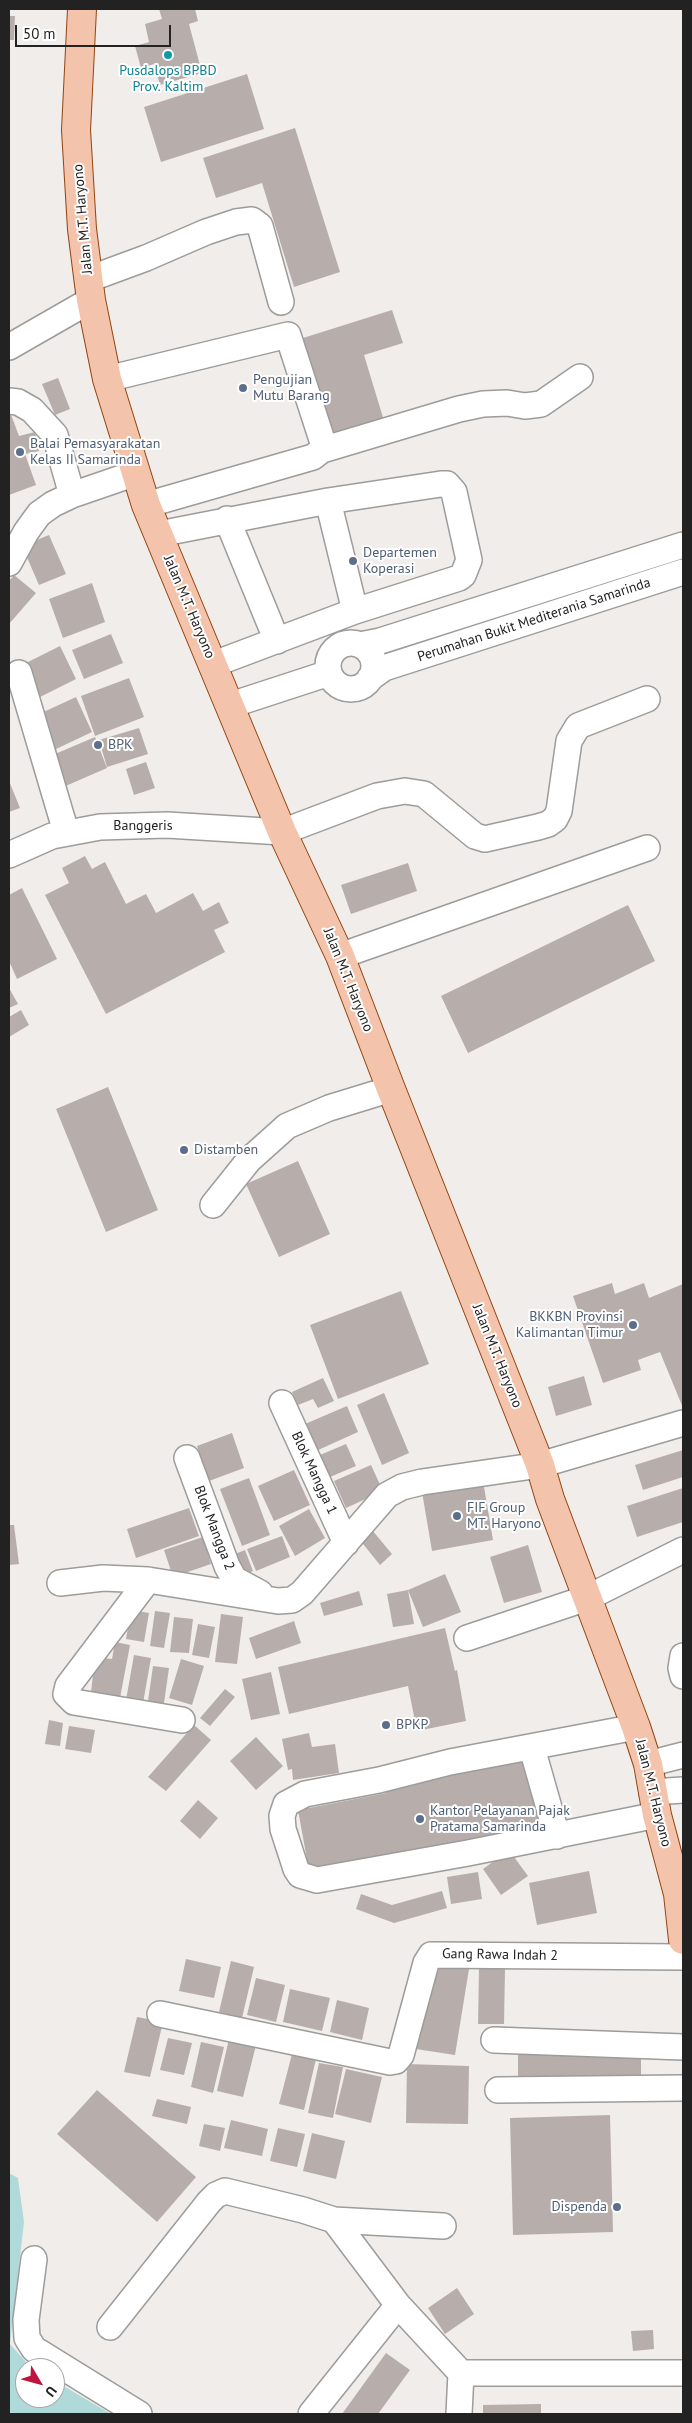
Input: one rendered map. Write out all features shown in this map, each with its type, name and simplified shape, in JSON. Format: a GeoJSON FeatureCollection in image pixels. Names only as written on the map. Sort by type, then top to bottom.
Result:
{"type":"FeatureCollection","features":[{"type":"Feature","properties":{"kind":"main road","name":"Jalan M.T. Haryono"},"geometry":{"type":"LineString","coordinates":[[82,9],[76,130],[82,228],[90,290],[107,379],[146,506],[214,664],[282,832],[340,956],[390,1088],[540,1465],[550,1499],[636,1727],[648,1764],[655,1803],[679,1881],[683,1940]]}},
{"type":"Feature","properties":{"kind":"street"},"geometry":{"type":"LineString","coordinates":[[9,347],[90,290],[137,262],[206,232],[236,222],[252,220],[260,226],[281,302]]}},
{"type":"Feature","properties":{"kind":"street"},"geometry":{"type":"LineString","coordinates":[[107,379],[288,335],[323,443],[322,450]]}},
{"type":"Feature","properties":{"kind":"street"},"geometry":{"type":"LineString","coordinates":[[146,506],[313,457],[322,450],[459,410],[483,404],[507,403],[525,406],[541,404],[580,377]]}},
{"type":"Feature","properties":{"kind":"street"},"geometry":{"type":"LineString","coordinates":[[9,401],[18,402],[32,410],[55,435],[72,494]]}},
{"type":"Feature","properties":{"kind":"street"},"geometry":{"type":"LineString","coordinates":[[9,563],[39,514],[53,504],[72,494],[136,473]]}},
{"type":"Feature","properties":{"kind":"street"},"geometry":{"type":"LineString","coordinates":[[159,534],[328,501],[441,484],[447,484],[452,487],[469,560],[463,575],[355,611],[214,664]]}},
{"type":"Feature","properties":{"kind":"street"},"geometry":{"type":"LineString","coordinates":[[328,501],[355,611]]}},
{"type":"Feature","properties":{"kind":"street"},"geometry":{"type":"LineString","coordinates":[[227,520],[277,641]]}},
{"type":"Feature","properties":{"kind":"street"},"geometry":{"type":"LineString","coordinates":[[231,705],[328,673],[328,660],[336,648],[348,643],[360,645],[380,641],[683,545]]}},
{"type":"Feature","properties":{"kind":"street","name":"Perumahan Bukit Mediterania Samarinda"},"geometry":{"type":"LineString","coordinates":[[328,673],[336,684],[347,689],[360,687],[377,673],[683,572]]}},
{"type":"Feature","properties":{"kind":"street"},"geometry":{"type":"LineString","coordinates":[[360,645],[370,653],[377,673]]}},
{"type":"Feature","properties":{"kind":"street"},"geometry":{"type":"LineString","coordinates":[[18,673],[66,832]]}},
{"type":"Feature","properties":{"kind":"street"},"geometry":{"type":"LineString","coordinates":[[282,832],[377,796],[405,791],[424,794],[475,836],[485,839],[548,824],[555,819],[559,811],[569,741],[578,726],[647,699]]}},
{"type":"Feature","properties":{"kind":"street","name":"Banggeris"},"geometry":{"type":"LineString","coordinates":[[9,855],[52,836],[100,827],[167,825],[282,832]]}},
{"type":"Feature","properties":{"kind":"street"},"geometry":{"type":"LineString","coordinates":[[340,956],[647,848]]}},
{"type":"Feature","properties":{"kind":"street"},"geometry":{"type":"LineString","coordinates":[[213,1205],[249,1160],[287,1126],[328,1108],[390,1088]]}},
{"type":"Feature","properties":{"kind":"street","name":"Blok Mangga 1"},"geometry":{"type":"LineString","coordinates":[[282,1403],[346,1543]]}},
{"type":"Feature","properties":{"kind":"street"},"geometry":{"type":"LineString","coordinates":[[60,1583],[103,1578],[148,1580],[278,1601],[292,1600],[302,1594],[388,1495],[402,1487],[422,1482],[540,1465],[683,1423]]}},
{"type":"Feature","properties":{"kind":"street","name":"Blok Mangga 2"},"geometry":{"type":"LineString","coordinates":[[187,1458],[227,1566],[234,1579],[278,1601]]}},
{"type":"Feature","properties":{"kind":"street"},"geometry":{"type":"LineString","coordinates":[[467,1638],[587,1598],[683,1550]]}},
{"type":"Feature","properties":{"kind":"street"},"geometry":{"type":"LineString","coordinates":[[148,1580],[68,1686],[66,1694],[74,1702],[182,1720]]}},
{"type":"Feature","properties":{"kind":"street"},"geometry":{"type":"LineString","coordinates":[[683,1656],[681,1668],[683,1676]]}},
{"type":"Feature","properties":{"kind":"street"},"geometry":{"type":"LineString","coordinates":[[636,1727],[450,1762],[379,1780],[305,1794],[286,1804],[282,1816],[283,1829],[296,1869],[300,1875],[317,1880],[557,1836],[655,1803],[683,1790]]}},
{"type":"Feature","properties":{"kind":"street"},"geometry":{"type":"LineString","coordinates":[[532,1748],[557,1836]]}},
{"type":"Feature","properties":{"kind":"street"},"geometry":{"type":"LineString","coordinates":[[648,1764],[683,1755]]}},
{"type":"Feature","properties":{"kind":"street","name":"Gang Rawa Indah 2"},"geometry":{"type":"LineString","coordinates":[[160,2014],[390,2062],[396,2061],[401,2054],[426,1963],[431,1955],[683,1957]]}},
{"type":"Feature","properties":{"kind":"street"},"geometry":{"type":"LineString","coordinates":[[494,2040],[683,2047]]}},
{"type":"Feature","properties":{"kind":"street"},"geometry":{"type":"LineString","coordinates":[[498,2090],[683,2088]]}},
{"type":"Feature","properties":{"kind":"street"},"geometry":{"type":"LineString","coordinates":[[110,2327],[216,2195],[225,2191],[303,2210],[334,2220],[443,2226]]}},
{"type":"Feature","properties":{"kind":"street"},"geometry":{"type":"LineString","coordinates":[[334,2220],[398,2305],[460,2374],[459,2414]]}},
{"type":"Feature","properties":{"kind":"street"},"geometry":{"type":"LineString","coordinates":[[34,2259],[26,2320],[27,2338],[34,2349],[139,2414]]}},
{"type":"Feature","properties":{"kind":"street"},"geometry":{"type":"LineString","coordinates":[[311,2414],[398,2305]]}},
{"type":"Feature","properties":{"kind":"street"},"geometry":{"type":"LineString","coordinates":[[460,2374],[683,2372]]}},
{"type":"Feature","properties":{"kind":"water"},"geometry":{"type":"Polygon","coordinates":[[[9,2173],[18,2178],[24,2222],[10,2344],[23,2358],[15,2358],[15,2408],[65,2408],[65,2387],[111,2414],[9,2414],[9,2173]]]}},
{"type":"Feature","properties":{"kind":"building","name":"Pusdalops BPBD Prov. Kaltim"},"geometry":{"type":"Polygon","coordinates":[[[159,9],[195,9],[198,21],[189,24],[202,73],[160,85],[154,64],[141,68],[135,46],[149,42],[145,24],[162,19],[159,9]]]}},
{"type":"Feature","properties":{"kind":"building"},"geometry":{"type":"Polygon","coordinates":[[[9,16],[15,16],[14,40],[9,40],[9,16]]]}},
{"type":"Feature","properties":{"kind":"building"},"geometry":{"type":"Polygon","coordinates":[[[247,74],[264,129],[161,162],[144,107],[247,74]]]}},
{"type":"Feature","properties":{"kind":"building"},"geometry":{"type":"Polygon","coordinates":[[[295,128],[340,272],[294,287],[262,183],[216,198],[203,158],[295,128]]]}},
{"type":"Feature","properties":{"kind":"building"},"geometry":{"type":"Polygon","coordinates":[[[392,310],[403,343],[364,355],[385,424],[334,440],[303,338],[392,310]]]}},
{"type":"Feature","properties":{"kind":"building"},"geometry":{"type":"Polygon","coordinates":[[[58,378],[70,409],[55,415],[42,384],[58,378]]]}},
{"type":"Feature","properties":{"kind":"building","name":"Balai Pemasyarakatan Kelas II Samarinda"},"geometry":{"type":"Polygon","coordinates":[[[9,412],[19,436],[35,432],[39,451],[25,454],[36,485],[9,495],[9,412]]]}},
{"type":"Feature","properties":{"kind":"building"},"geometry":{"type":"Polygon","coordinates":[[[49,535],[66,574],[39,585],[22,546],[49,535]]]}},
{"type":"Feature","properties":{"kind":"building"},"geometry":{"type":"Polygon","coordinates":[[[14,575],[36,593],[9,624],[9,581],[14,575]]]}},
{"type":"Feature","properties":{"kind":"building"},"geometry":{"type":"Polygon","coordinates":[[[92,583],[105,622],[63,638],[49,599],[92,583]]]}},
{"type":"Feature","properties":{"kind":"building"},"geometry":{"type":"Polygon","coordinates":[[[111,634],[123,663],[84,679],[72,650],[111,634]]]}},
{"type":"Feature","properties":{"kind":"building"},"geometry":{"type":"Polygon","coordinates":[[[60,646],[76,679],[38,698],[22,665],[60,646]]]}},
{"type":"Feature","properties":{"kind":"building"},"geometry":{"type":"Polygon","coordinates":[[[129,678],[144,717],[95,736],[81,696],[129,678]]]}},
{"type":"Feature","properties":{"kind":"building"},"geometry":{"type":"Polygon","coordinates":[[[76,697],[92,732],[54,750],[37,715],[76,697]]]}},
{"type":"Feature","properties":{"kind":"building"},"geometry":{"type":"Polygon","coordinates":[[[139,728],[148,754],[107,767],[99,740],[139,728]]]}},
{"type":"Feature","properties":{"kind":"building"},"geometry":{"type":"Polygon","coordinates":[[[95,737],[107,768],[61,788],[48,757],[95,737]]]}},
{"type":"Feature","properties":{"kind":"building"},"geometry":{"type":"Polygon","coordinates":[[[146,762],[155,788],[134,795],[126,769],[146,762]]]}},
{"type":"Feature","properties":{"kind":"building"},"geometry":{"type":"Polygon","coordinates":[[[9,781],[20,808],[9,812],[9,781]]]}},
{"type":"Feature","properties":{"kind":"building"},"geometry":{"type":"Polygon","coordinates":[[[85,856],[92,869],[105,862],[126,904],[146,894],[156,913],[193,893],[203,911],[219,902],[229,923],[214,930],[225,952],[106,1014],[45,895],[69,883],[62,868],[85,856]]]}},
{"type":"Feature","properties":{"kind":"building"},"geometry":{"type":"Polygon","coordinates":[[[408,863],[417,891],[351,914],[341,885],[408,863]]]}},
{"type":"Feature","properties":{"kind":"building"},"geometry":{"type":"Polygon","coordinates":[[[22,888],[57,959],[17,979],[9,961],[9,895],[22,888]]]}},
{"type":"Feature","properties":{"kind":"building"},"geometry":{"type":"Polygon","coordinates":[[[628,905],[655,961],[468,1053],[441,996],[628,905]]]}},
{"type":"Feature","properties":{"kind":"building"},"geometry":{"type":"Polygon","coordinates":[[[9,988],[18,1004],[9,1008],[9,988]]]}},
{"type":"Feature","properties":{"kind":"building"},"geometry":{"type":"Polygon","coordinates":[[[21,1010],[29,1025],[9,1037],[9,1017],[21,1010]]]}},
{"type":"Feature","properties":{"kind":"building"},"geometry":{"type":"Polygon","coordinates":[[[108,1087],[158,1210],[106,1232],[56,1109],[108,1087]]]}},
{"type":"Feature","properties":{"kind":"building"},"geometry":{"type":"Polygon","coordinates":[[[298,1161],[330,1234],[279,1257],[246,1184],[298,1161]]]}},
{"type":"Feature","properties":{"kind":"building","name":"BKKBN Provinsi Kalimantan Timur"},"geometry":{"type":"Polygon","coordinates":[[[612,1283],[615,1294],[644,1283],[649,1298],[683,1284],[683,1408],[660,1352],[638,1360],[641,1370],[603,1383],[573,1296],[612,1283]]]}},
{"type":"Feature","properties":{"kind":"building"},"geometry":{"type":"Polygon","coordinates":[[[401,1291],[429,1364],[338,1399],[310,1325],[401,1291]]]}},
{"type":"Feature","properties":{"kind":"building"},"geometry":{"type":"Polygon","coordinates":[[[584,1376],[592,1405],[556,1416],[548,1387],[584,1376]]]}},
{"type":"Feature","properties":{"kind":"building"},"geometry":{"type":"Polygon","coordinates":[[[323,1378],[334,1401],[318,1408],[313,1399],[298,1405],[292,1392],[323,1378]]]}},
{"type":"Feature","properties":{"kind":"building"},"geometry":{"type":"Polygon","coordinates":[[[384,1393],[409,1453],[382,1465],[357,1405],[384,1393]]]}},
{"type":"Feature","properties":{"kind":"building"},"geometry":{"type":"Polygon","coordinates":[[[347,1406],[358,1432],[316,1451],[305,1424],[347,1406]]]}},
{"type":"Feature","properties":{"kind":"building"},"geometry":{"type":"Polygon","coordinates":[[[232,1433],[244,1468],[209,1481],[197,1446],[232,1433]]]}},
{"type":"Feature","properties":{"kind":"building"},"geometry":{"type":"Polygon","coordinates":[[[346,1444],[356,1466],[330,1477],[320,1455],[346,1444]]]}},
{"type":"Feature","properties":{"kind":"building"},"geometry":{"type":"Polygon","coordinates":[[[683,1450],[683,1477],[643,1490],[635,1465],[683,1450]]]}},
{"type":"Feature","properties":{"kind":"building"},"geometry":{"type":"Polygon","coordinates":[[[371,1465],[383,1491],[346,1508],[334,1481],[371,1465]]]}},
{"type":"Feature","properties":{"kind":"building"},"geometry":{"type":"Polygon","coordinates":[[[294,1470],[310,1505],[274,1521],[258,1486],[294,1470]]]}},
{"type":"Feature","properties":{"kind":"building"},"geometry":{"type":"Polygon","coordinates":[[[249,1478],[270,1535],[242,1546],[220,1489],[249,1478]]]}},
{"type":"Feature","properties":{"kind":"building","name":"FIF Group MT. Haryono"},"geometry":{"type":"Polygon","coordinates":[[[483,1481],[493,1540],[432,1551],[422,1492],[483,1481]]]}},
{"type":"Feature","properties":{"kind":"building"},"geometry":{"type":"Polygon","coordinates":[[[683,1488],[683,1522],[637,1537],[627,1506],[683,1488]]]}},
{"type":"Feature","properties":{"kind":"building"},"geometry":{"type":"Polygon","coordinates":[[[189,1508],[199,1536],[136,1558],[127,1529],[189,1508]]]}},
{"type":"Feature","properties":{"kind":"building"},"geometry":{"type":"Polygon","coordinates":[[[309,1509],[325,1538],[295,1556],[279,1526],[309,1509]]]}},
{"type":"Feature","properties":{"kind":"building"},"geometry":{"type":"Polygon","coordinates":[[[367,1524],[392,1554],[380,1565],[355,1534],[367,1524]]]}},
{"type":"Feature","properties":{"kind":"building"},"geometry":{"type":"Polygon","coordinates":[[[9,1525],[14,1525],[19,1564],[9,1565],[9,1525]]]}},
{"type":"Feature","properties":{"kind":"building"},"geometry":{"type":"Polygon","coordinates":[[[282,1536],[290,1557],[256,1571],[247,1549],[282,1536]]]}},
{"type":"Feature","properties":{"kind":"building"},"geometry":{"type":"Polygon","coordinates":[[[203,1537],[211,1564],[173,1577],[164,1550],[203,1537]]]}},
{"type":"Feature","properties":{"kind":"building"},"geometry":{"type":"Polygon","coordinates":[[[528,1545],[542,1592],[504,1603],[490,1557],[528,1545]]]}},
{"type":"Feature","properties":{"kind":"building"},"geometry":{"type":"Polygon","coordinates":[[[245,1550],[253,1571],[238,1577],[230,1556],[245,1550]]]}},
{"type":"Feature","properties":{"kind":"building"},"geometry":{"type":"Polygon","coordinates":[[[445,1574],[461,1612],[423,1627],[408,1590],[445,1574]]]}},
{"type":"Feature","properties":{"kind":"building"},"geometry":{"type":"Polygon","coordinates":[[[408,1590],[414,1624],[393,1627],[387,1594],[408,1590]]]}},
{"type":"Feature","properties":{"kind":"building"},"geometry":{"type":"Polygon","coordinates":[[[359,1591],[363,1605],[324,1616],[320,1603],[359,1591]]]}},
{"type":"Feature","properties":{"kind":"building"},"geometry":{"type":"Polygon","coordinates":[[[131,1610],[149,1613],[144,1642],[126,1639],[131,1610]]]}},
{"type":"Feature","properties":{"kind":"building"},"geometry":{"type":"Polygon","coordinates":[[[155,1611],[170,1613],[164,1648],[150,1646],[155,1611]]]}},
{"type":"Feature","properties":{"kind":"building"},"geometry":{"type":"Polygon","coordinates":[[[221,1614],[243,1617],[237,1664],[215,1662],[221,1614]]]}},
{"type":"Feature","properties":{"kind":"building"},"geometry":{"type":"Polygon","coordinates":[[[174,1617],[193,1619],[189,1653],[170,1652],[174,1617]]]}},
{"type":"Feature","properties":{"kind":"building"},"geometry":{"type":"Polygon","coordinates":[[[294,1621],[301,1643],[256,1659],[249,1638],[294,1621]]]}},
{"type":"Feature","properties":{"kind":"building"},"geometry":{"type":"Polygon","coordinates":[[[198,1624],[215,1627],[209,1658],[192,1655],[198,1624]]]}},
{"type":"Feature","properties":{"kind":"building"},"geometry":{"type":"Polygon","coordinates":[[[445,1628],[455,1671],[457,1670],[466,1721],[417,1731],[408,1686],[289,1714],[278,1667],[445,1628]]]}},
{"type":"Feature","properties":{"kind":"building"},"geometry":{"type":"Polygon","coordinates":[[[115,1642],[130,1645],[120,1698],[90,1701],[95,1657],[112,1659],[115,1642]]]}},
{"type":"Feature","properties":{"kind":"building"},"geometry":{"type":"Polygon","coordinates":[[[134,1655],[151,1658],[143,1703],[126,1700],[134,1655]]]}},
{"type":"Feature","properties":{"kind":"building"},"geometry":{"type":"Polygon","coordinates":[[[181,1659],[204,1666],[192,1705],[169,1698],[181,1659]]]}},
{"type":"Feature","properties":{"kind":"building"},"geometry":{"type":"Polygon","coordinates":[[[153,1666],[169,1668],[163,1710],[147,1708],[153,1666]]]}},
{"type":"Feature","properties":{"kind":"building"},"geometry":{"type":"Polygon","coordinates":[[[271,1672],[280,1714],[251,1720],[242,1679],[271,1672]]]}},
{"type":"Feature","properties":{"kind":"building"},"geometry":{"type":"Polygon","coordinates":[[[225,1689],[235,1697],[210,1726],[200,1718],[225,1689]]]}},
{"type":"Feature","properties":{"kind":"building"},"geometry":{"type":"Polygon","coordinates":[[[49,1720],[63,1723],[60,1746],[45,1744],[49,1720]]]}},
{"type":"Feature","properties":{"kind":"building"},"geometry":{"type":"Polygon","coordinates":[[[194,1725],[211,1740],[166,1791],[148,1777],[194,1725]]]}},
{"type":"Feature","properties":{"kind":"building"},"geometry":{"type":"Polygon","coordinates":[[[69,1726],[95,1730],[91,1753],[65,1749],[69,1726]]]}},
{"type":"Feature","properties":{"kind":"building"},"geometry":{"type":"Polygon","coordinates":[[[309,1733],[312,1747],[335,1744],[339,1773],[293,1780],[292,1769],[288,1770],[282,1739],[309,1733]]]}},
{"type":"Feature","properties":{"kind":"building"},"geometry":{"type":"Polygon","coordinates":[[[256,1737],[283,1766],[256,1790],[230,1761],[256,1737]]]}},
{"type":"Feature","properties":{"kind":"building","name":"Kantor Pelayanan Pajak Pratama Samarinda"},"geometry":{"type":"Polygon","coordinates":[[[528,1759],[541,1828],[456,1868],[405,1878],[401,1858],[310,1876],[298,1810],[386,1793],[382,1770],[528,1759]]]}},
{"type":"Feature","properties":{"kind":"building"},"geometry":{"type":"Polygon","coordinates":[[[198,1800],[218,1818],[200,1839],[180,1821],[198,1800]]]}},
{"type":"Feature","properties":{"kind":"building"},"geometry":{"type":"Polygon","coordinates":[[[509,1850],[528,1876],[501,1895],[483,1869],[509,1850]]]}},
{"type":"Feature","properties":{"kind":"building"},"geometry":{"type":"Polygon","coordinates":[[[589,1871],[597,1913],[537,1925],[529,1883],[589,1871]]]}},
{"type":"Feature","properties":{"kind":"building"},"geometry":{"type":"Polygon","coordinates":[[[478,1872],[482,1899],[451,1904],[447,1877],[478,1872]]]}},
{"type":"Feature","properties":{"kind":"building"},"geometry":{"type":"Polygon","coordinates":[[[442,1891],[447,1908],[394,1923],[356,1909],[361,1894],[392,1905],[442,1891]]]}},
{"type":"Feature","properties":{"kind":"building"},"geometry":{"type":"Polygon","coordinates":[[[431,1956],[470,1963],[455,2055],[416,2049],[431,1956]]]}},
{"type":"Feature","properties":{"kind":"building"},"geometry":{"type":"Polygon","coordinates":[[[186,1959],[221,1967],[214,1998],[179,1991],[186,1959]]]}},
{"type":"Feature","properties":{"kind":"building"},"geometry":{"type":"Polygon","coordinates":[[[231,1961],[254,1967],[242,2018],[219,2012],[231,1961]]]}},
{"type":"Feature","properties":{"kind":"building"},"geometry":{"type":"Polygon","coordinates":[[[479,1969],[505,1969],[504,2024],[478,2024],[479,1969]]]}},
{"type":"Feature","properties":{"kind":"building"},"geometry":{"type":"Polygon","coordinates":[[[256,1978],[285,1985],[276,2022],[247,2015],[256,1978]]]}},
{"type":"Feature","properties":{"kind":"building"},"geometry":{"type":"Polygon","coordinates":[[[290,1989],[330,1998],[322,2031],[283,2022],[290,1989]]]}},
{"type":"Feature","properties":{"kind":"building"},"geometry":{"type":"Polygon","coordinates":[[[337,2000],[369,2008],[362,2040],[330,2032],[337,2000]]]}},
{"type":"Feature","properties":{"kind":"building"},"geometry":{"type":"Polygon","coordinates":[[[137,2017],[163,2022],[150,2077],[124,2072],[137,2017]]]}},
{"type":"Feature","properties":{"kind":"building"},"geometry":{"type":"Polygon","coordinates":[[[168,2038],[192,2043],[184,2075],[160,2070],[168,2038]]]}},
{"type":"Feature","properties":{"kind":"building"},"geometry":{"type":"Polygon","coordinates":[[[229,2039],[256,2045],[243,2097],[217,2091],[229,2039]]]}},
{"type":"Feature","properties":{"kind":"building"},"geometry":{"type":"Polygon","coordinates":[[[201,2042],[224,2047],[213,2093],[191,2087],[201,2042]]]}},
{"type":"Feature","properties":{"kind":"building"},"geometry":{"type":"Polygon","coordinates":[[[641,2048],[641,2085],[518,2085],[518,2049],[641,2048]]]}},
{"type":"Feature","properties":{"kind":"building"},"geometry":{"type":"Polygon","coordinates":[[[292,2054],[316,2059],[304,2110],[279,2104],[292,2054]]]}},
{"type":"Feature","properties":{"kind":"building"},"geometry":{"type":"Polygon","coordinates":[[[319,2063],[343,2067],[333,2118],[308,2113],[319,2063]]]}},
{"type":"Feature","properties":{"kind":"building"},"geometry":{"type":"Polygon","coordinates":[[[407,2064],[469,2066],[468,2124],[406,2123],[407,2064]]]}},
{"type":"Feature","properties":{"kind":"building"},"geometry":{"type":"Polygon","coordinates":[[[346,2069],[382,2077],[371,2123],[335,2114],[346,2069]]]}},
{"type":"Feature","properties":{"kind":"building"},"geometry":{"type":"Polygon","coordinates":[[[97,2090],[196,2177],[157,2222],[57,2134],[97,2090]]]}},
{"type":"Feature","properties":{"kind":"building"},"geometry":{"type":"Polygon","coordinates":[[[157,2099],[191,2107],[187,2124],[152,2116],[157,2099]]]}},
{"type":"Feature","properties":{"kind":"building"},"geometry":{"type":"Polygon","coordinates":[[[610,2115],[613,2232],[513,2235],[510,2118],[610,2115]]]}},
{"type":"Feature","properties":{"kind":"building"},"geometry":{"type":"Polygon","coordinates":[[[231,2120],[268,2129],[262,2156],[224,2148],[231,2120]]]}},
{"type":"Feature","properties":{"kind":"building"},"geometry":{"type":"Polygon","coordinates":[[[204,2124],[225,2128],[220,2151],[199,2146],[204,2124]]]}},
{"type":"Feature","properties":{"kind":"building"},"geometry":{"type":"Polygon","coordinates":[[[278,2128],[305,2134],[297,2167],[270,2161],[278,2128]]]}},
{"type":"Feature","properties":{"kind":"building"},"geometry":{"type":"Polygon","coordinates":[[[312,2133],[345,2141],[336,2179],[303,2171],[312,2133]]]}},
{"type":"Feature","properties":{"kind":"building"},"geometry":{"type":"Polygon","coordinates":[[[457,2288],[474,2314],[445,2334],[428,2308],[457,2288]]]}},
{"type":"Feature","properties":{"kind":"building"},"geometry":{"type":"Polygon","coordinates":[[[653,2330],[654,2349],[633,2351],[631,2331],[653,2330]]]}},
{"type":"Feature","properties":{"kind":"building"},"geometry":{"type":"Polygon","coordinates":[[[386,2353],[410,2370],[378,2414],[342,2414],[386,2353]]]}},
{"type":"Feature","properties":{"kind":"building"},"geometry":{"type":"Polygon","coordinates":[[[541,2404],[541,2414],[483,2414],[483,2405],[541,2404]]]}},
{"type":"Feature","properties":{"kind":"place","name":"Pusdalops BPBD Prov. Kaltim"},"geometry":{"type":"Point","coordinates":[168,55]}},
{"type":"Feature","properties":{"kind":"place","name":"Pengujian Mutu Barang"},"geometry":{"type":"Point","coordinates":[243,388]}},
{"type":"Feature","properties":{"kind":"place","name":"Balai Pemasyarakatan Kelas II Samarinda"},"geometry":{"type":"Point","coordinates":[20,452]}},
{"type":"Feature","properties":{"kind":"place","name":"Departemen Koperasi"},"geometry":{"type":"Point","coordinates":[353,561]}},
{"type":"Feature","properties":{"kind":"place","name":"BPK"},"geometry":{"type":"Point","coordinates":[98,745]}},
{"type":"Feature","properties":{"kind":"place","name":"Distamben"},"geometry":{"type":"Point","coordinates":[184,1150]}},
{"type":"Feature","properties":{"kind":"place","name":"BKKBN Provinsi Kalimantan Timur"},"geometry":{"type":"Point","coordinates":[633,1325]}},
{"type":"Feature","properties":{"kind":"place","name":"FIF Group MT. Haryono"},"geometry":{"type":"Point","coordinates":[457,1516]}},
{"type":"Feature","properties":{"kind":"place","name":"BPKP"},"geometry":{"type":"Point","coordinates":[386,1725]}},
{"type":"Feature","properties":{"kind":"place","name":"Kantor Pelayanan Pajak Pratama Samarinda"},"geometry":{"type":"Point","coordinates":[420,1819]}},
{"type":"Feature","properties":{"kind":"place","name":"Dispenda"},"geometry":{"type":"Point","coordinates":[617,2207]}}]}
